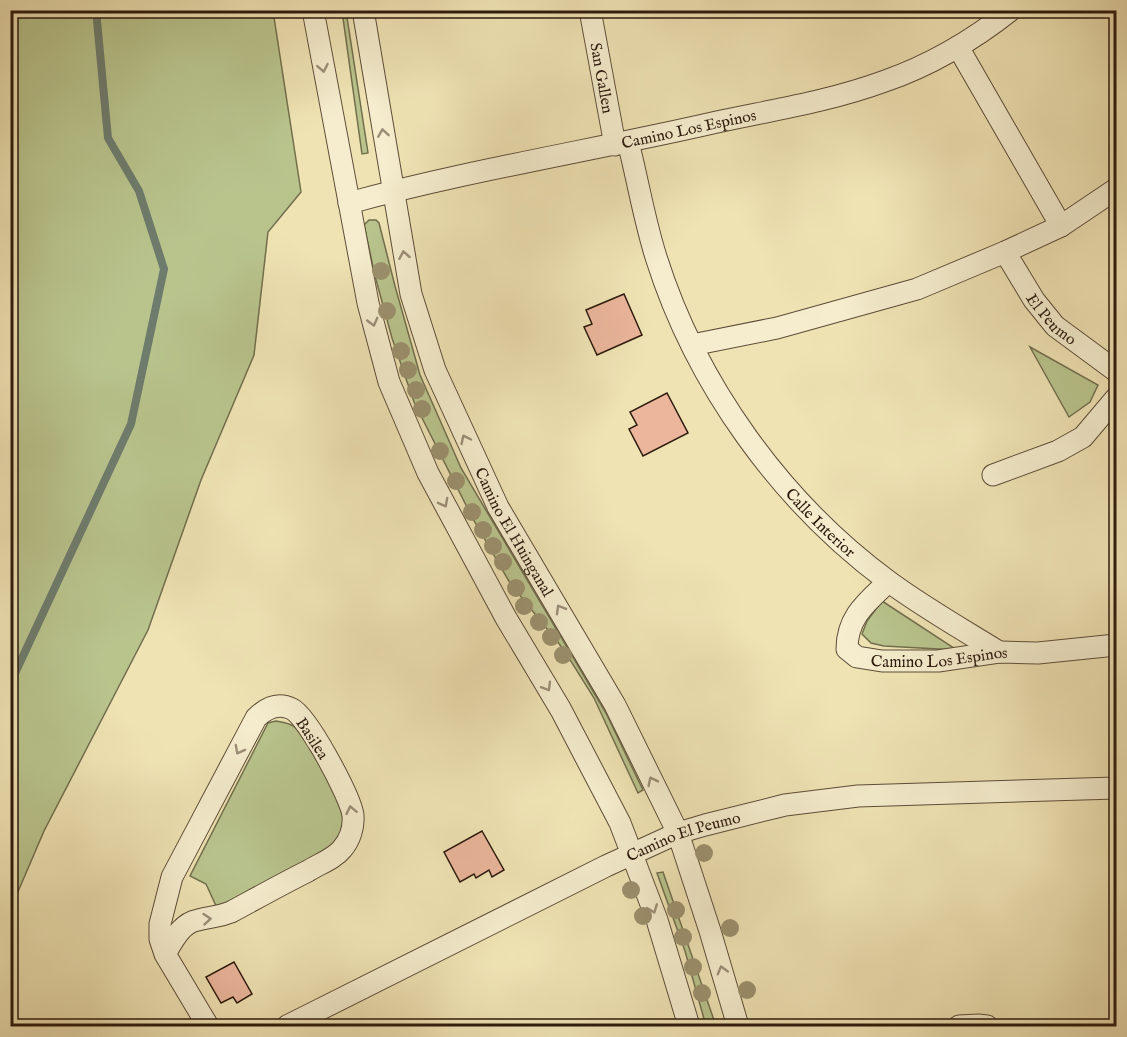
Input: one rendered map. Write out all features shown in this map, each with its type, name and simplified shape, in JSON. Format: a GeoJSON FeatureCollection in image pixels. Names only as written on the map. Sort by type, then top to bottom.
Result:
{"type":"FeatureCollection","features":[{"type":"Feature","properties":{"kind":"street"},"geometry":{"type":"LineString","coordinates":[[313,10],[368,303],[389,382],[428,474],[506,618],[561,710],[620,823],[657,920],[689,1026]]}},
{"type":"Feature","properties":{"kind":"street","name":"Camino El Huinganal"},"geometry":{"type":"LineString","coordinates":[[363,10],[411,294],[435,370],[498,507],[615,705],[678,833],[738,1026]]}},
{"type":"Feature","properties":{"kind":"street","name":"San Gallen"},"geometry":{"type":"LineString","coordinates":[[590,10],[622,143]]}},
{"type":"Feature","properties":{"kind":"street","name":"Camino Los Espinos"},"geometry":{"type":"LineString","coordinates":[[349,203],[393,191],[846,93],[885,82],[958,47],[1011,10]]}},
{"type":"Feature","properties":{"kind":"street"},"geometry":{"type":"LineString","coordinates":[[958,47],[1061,226]]}},
{"type":"Feature","properties":{"kind":"street","name":"Calle Interior"},"geometry":{"type":"LineString","coordinates":[[622,143],[656,259],[672,302],[712,384],[762,458],[821,524],[888,582],[999,652]]}},
{"type":"Feature","properties":{"kind":"street"},"geometry":{"type":"LineString","coordinates":[[692,345],[797,322],[917,289],[1061,226],[1116,189]]}},
{"type":"Feature","properties":{"kind":"street","name":"El Peumo"},"geometry":{"type":"LineString","coordinates":[[1005,252],[1024,284],[1055,326],[1116,371]]}},
{"type":"Feature","properties":{"kind":"street"},"geometry":{"type":"LineString","coordinates":[[993,476],[1058,451],[1083,437],[1116,398]]}},
{"type":"Feature","properties":{"kind":"street","name":"Camino Los Espinos"},"geometry":{"type":"LineString","coordinates":[[888,582],[856,614],[847,635],[847,649],[857,657],[882,661],[938,661],[999,652],[1038,653],[1116,645]]}},
{"type":"Feature","properties":{"kind":"street","name":"Basilea"},"geometry":{"type":"LineString","coordinates":[[165,954],[184,927],[197,920],[216,918],[231,912],[336,856],[350,837],[353,818],[351,806],[334,769],[304,721],[294,710],[279,706],[270,707],[256,718],[172,877],[160,924],[160,939],[165,954],[208,1026]]}},
{"type":"Feature","properties":{"kind":"street","name":"Camino El Peumo"},"geometry":{"type":"LineString","coordinates":[[287,1026],[678,833],[745,814],[819,800],[858,796],[1116,788]]}},
{"type":"Feature","properties":{"kind":"street"},"geometry":{"type":"LineString","coordinates":[[959,1026],[987,1026]]}},
{"type":"Feature","properties":{"kind":"green space"},"geometry":{"type":"Polygon","coordinates":[[[11,10],[273,11],[301,192],[268,232],[254,355],[201,480],[148,630],[44,831],[11,908],[11,10]]]}},
{"type":"Feature","properties":{"kind":"green space"},"geometry":{"type":"Polygon","coordinates":[[[342,11],[346,11],[368,153],[362,154],[342,11]]]}},
{"type":"Feature","properties":{"kind":"green space"},"geometry":{"type":"Polygon","coordinates":[[[369,220],[376,220],[379,223],[420,375],[461,468],[606,713],[643,790],[638,793],[594,698],[564,650],[510,583],[473,519],[414,402],[392,338],[375,276],[364,225],[369,220]]]}},
{"type":"Feature","properties":{"kind":"green space"},"geometry":{"type":"Polygon","coordinates":[[[1030,347],[1098,385],[1090,402],[1069,417],[1030,347]]]}},
{"type":"Feature","properties":{"kind":"green space"},"geometry":{"type":"Polygon","coordinates":[[[882,601],[957,650],[884,646],[871,643],[862,634],[867,621],[882,601]]]}},
{"type":"Feature","properties":{"kind":"green space"},"geometry":{"type":"Polygon","coordinates":[[[276,721],[293,726],[316,756],[332,785],[342,811],[342,829],[328,854],[217,908],[206,884],[190,876],[268,723],[276,721]]]}},
{"type":"Feature","properties":{"kind":"green space"},"geometry":{"type":"Polygon","coordinates":[[[663,872],[716,1026],[706,1026],[685,951],[657,873],[663,872]]]}},
{"type":"Feature","properties":{"kind":"building"},"geometry":{"type":"Polygon","coordinates":[[[624,294],[642,335],[597,355],[584,327],[592,324],[586,310],[624,294]]]}},
{"type":"Feature","properties":{"kind":"building"},"geometry":{"type":"Polygon","coordinates":[[[667,393],[688,433],[643,456],[629,429],[637,425],[630,412],[667,393]]]}},
{"type":"Feature","properties":{"kind":"building"},"geometry":{"type":"Polygon","coordinates":[[[482,831],[504,870],[492,877],[489,870],[476,878],[474,874],[460,882],[444,852],[482,831]]]}},
{"type":"Feature","properties":{"kind":"building"},"geometry":{"type":"Polygon","coordinates":[[[234,962],[252,994],[237,1003],[233,997],[221,1003],[206,977],[234,962]]]}},
{"type":"Feature","properties":{"kind":"waterway"},"geometry":{"type":"LineString","coordinates":[[10,684],[131,424],[164,269],[139,191],[108,138],[96,10]]}}]}
